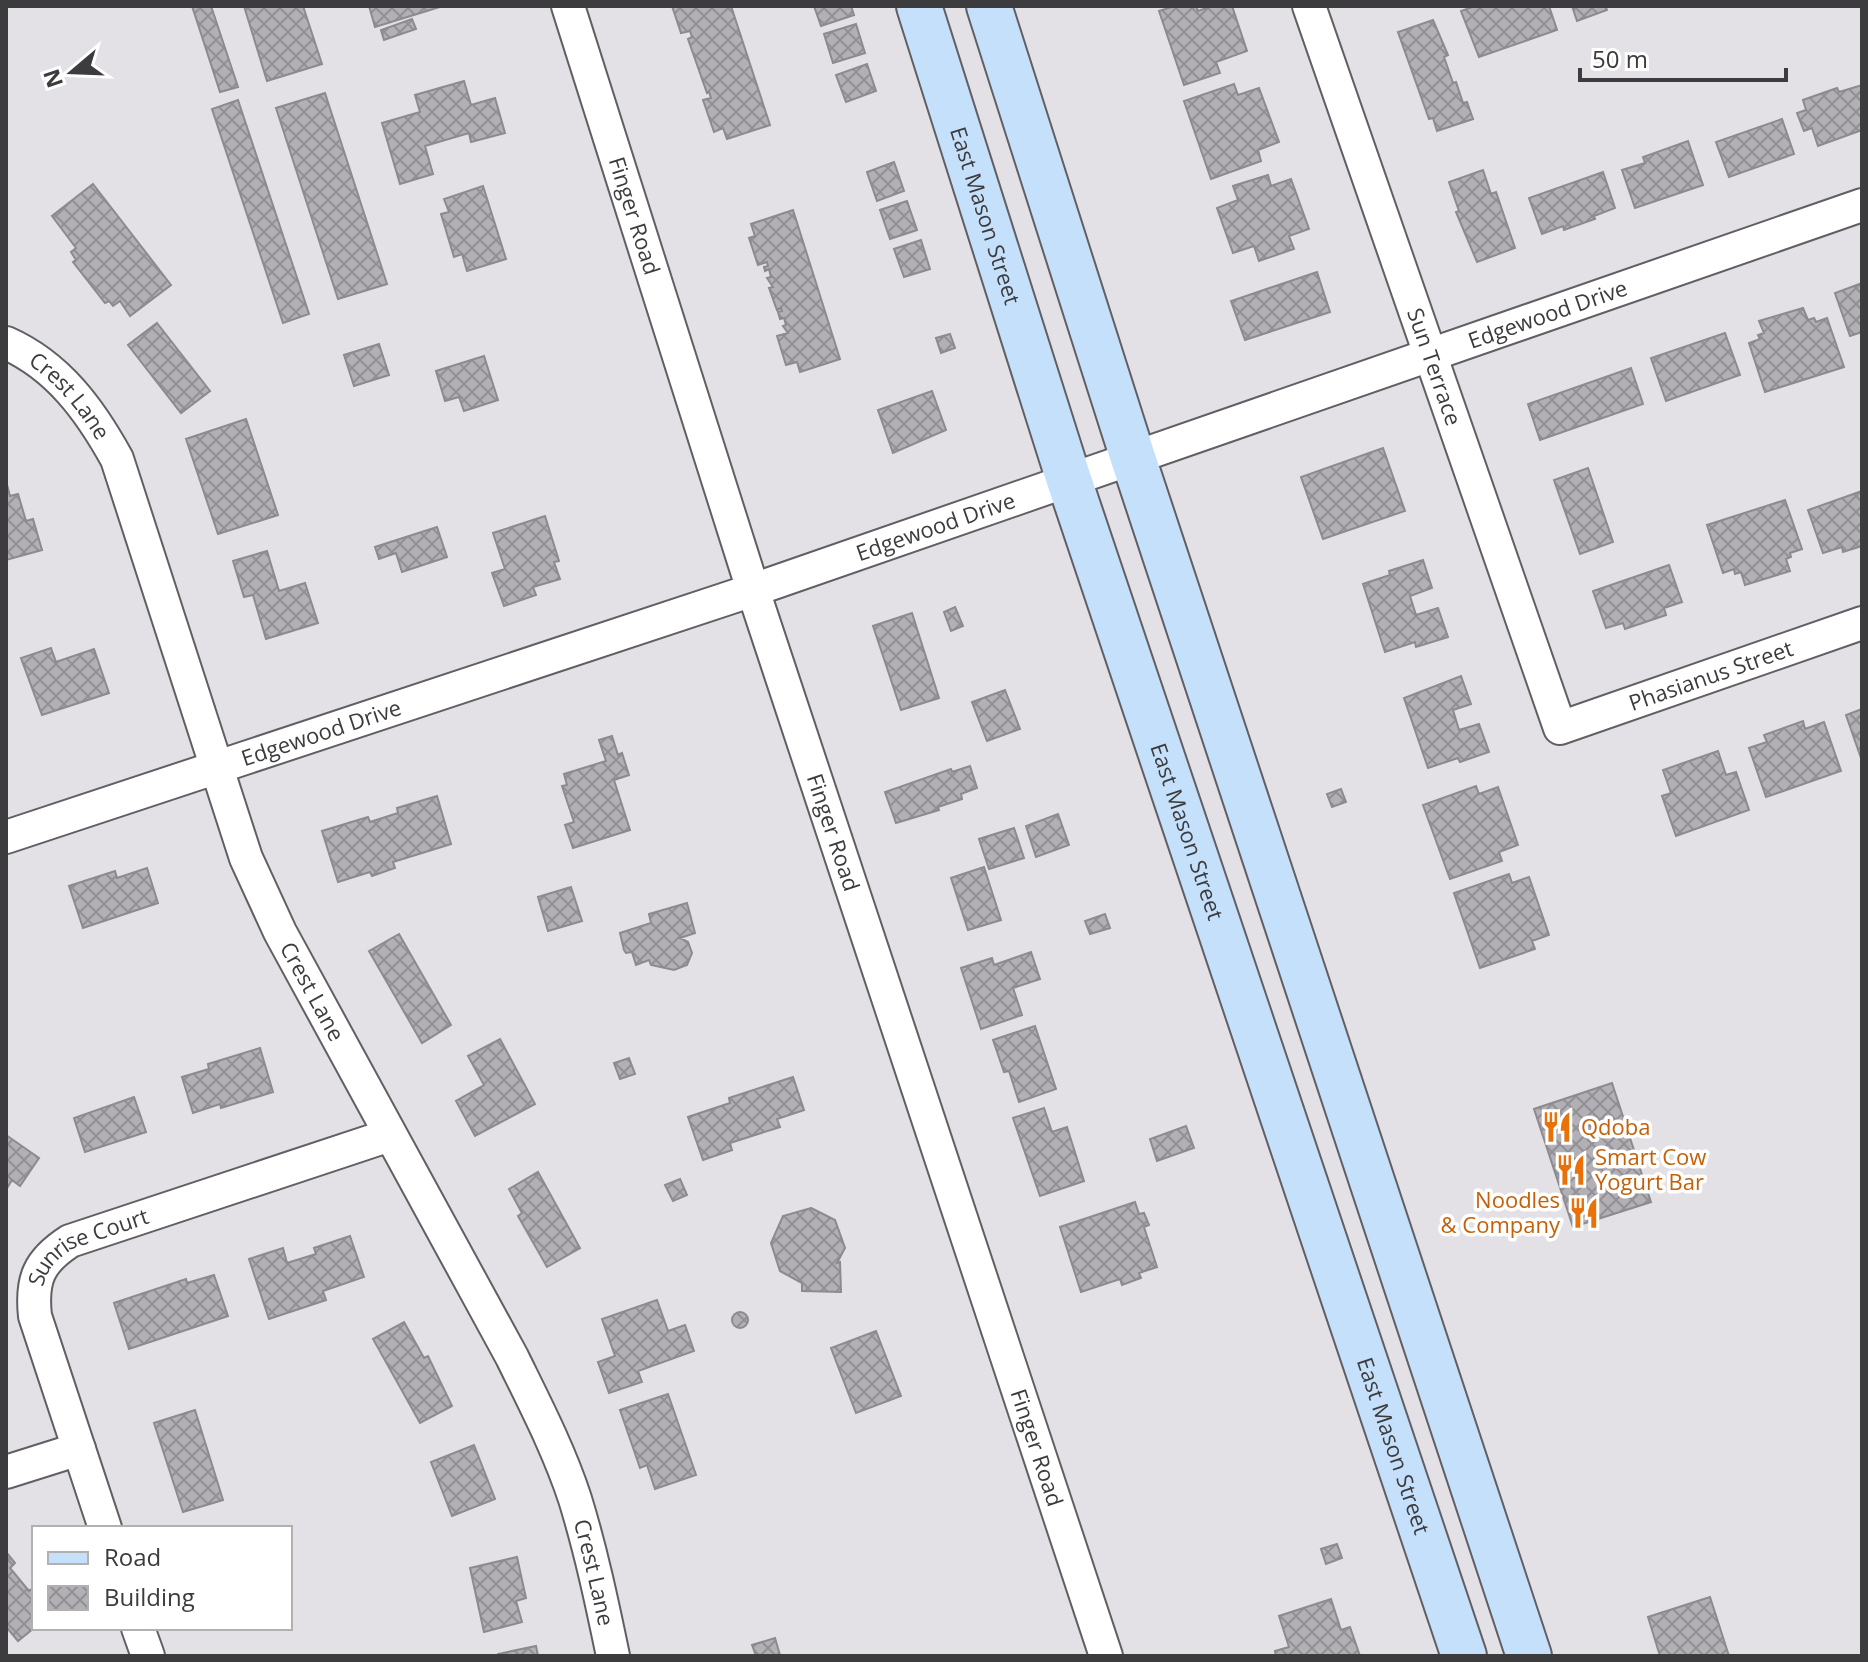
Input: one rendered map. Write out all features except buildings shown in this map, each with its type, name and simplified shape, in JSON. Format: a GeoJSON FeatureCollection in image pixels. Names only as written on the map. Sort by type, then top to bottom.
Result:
{"type":"FeatureCollection","features":[{"type":"Feature","properties":{"kind":"main road","name":"East Mason Street"},"geometry":{"type":"LineString","coordinates":[[919,6],[1069,480],[1464,1656]]}},
{"type":"Feature","properties":{"kind":"main road"},"geometry":{"type":"LineString","coordinates":[[989,6],[1133,458],[1529,1656]]}},
{"type":"Feature","properties":{"kind":"street","name":"Finger Road"},"geometry":{"type":"LineString","coordinates":[[568,6],[753,590],[1106,1656]]}},
{"type":"Feature","properties":{"kind":"street","name":"Sun Terrace"},"geometry":{"type":"LineString","coordinates":[[1309,6],[1560,728]]}},
{"type":"Feature","properties":{"kind":"street","name":"Edgewood Drive"},"geometry":{"type":"LineString","coordinates":[[6,837],[753,590],[1862,205]]}},
{"type":"Feature","properties":{"kind":"street","name":"Crest Lane"},"geometry":{"type":"LineString","coordinates":[[6,343],[52,372],[76,394],[98,424],[117,459],[246,858],[280,932],[512,1357],[546,1426],[574,1497],[596,1571],[613,1656]]}},
{"type":"Feature","properties":{"kind":"street","name":"Phasianus Street"},"geometry":{"type":"LineString","coordinates":[[1560,728],[1862,623]]}},
{"type":"Feature","properties":{"kind":"street","name":"Sunrise Court"},"geometry":{"type":"LineString","coordinates":[[104,1526],[35,1316],[35,1282],[45,1261],[70,1241],[390,1135]]}},
{"type":"Feature","properties":{"kind":"street"},"geometry":{"type":"LineString","coordinates":[[6,1472],[79,1449]]}},
{"type":"Feature","properties":{"kind":"street"},"geometry":{"type":"LineString","coordinates":[[139,1630],[148,1656]]}},
{"type":"Feature","properties":{"kind":"place","name":"Qdoba"},"geometry":{"type":"Point","coordinates":[1557,1127]}},
{"type":"Feature","properties":{"kind":"place","name":"Smart Cow Yogurt Bar"},"geometry":{"type":"Point","coordinates":[1571,1170]}},
{"type":"Feature","properties":{"kind":"place","name":"Noodles & Company"},"geometry":{"type":"Point","coordinates":[1584,1213]}}]}
